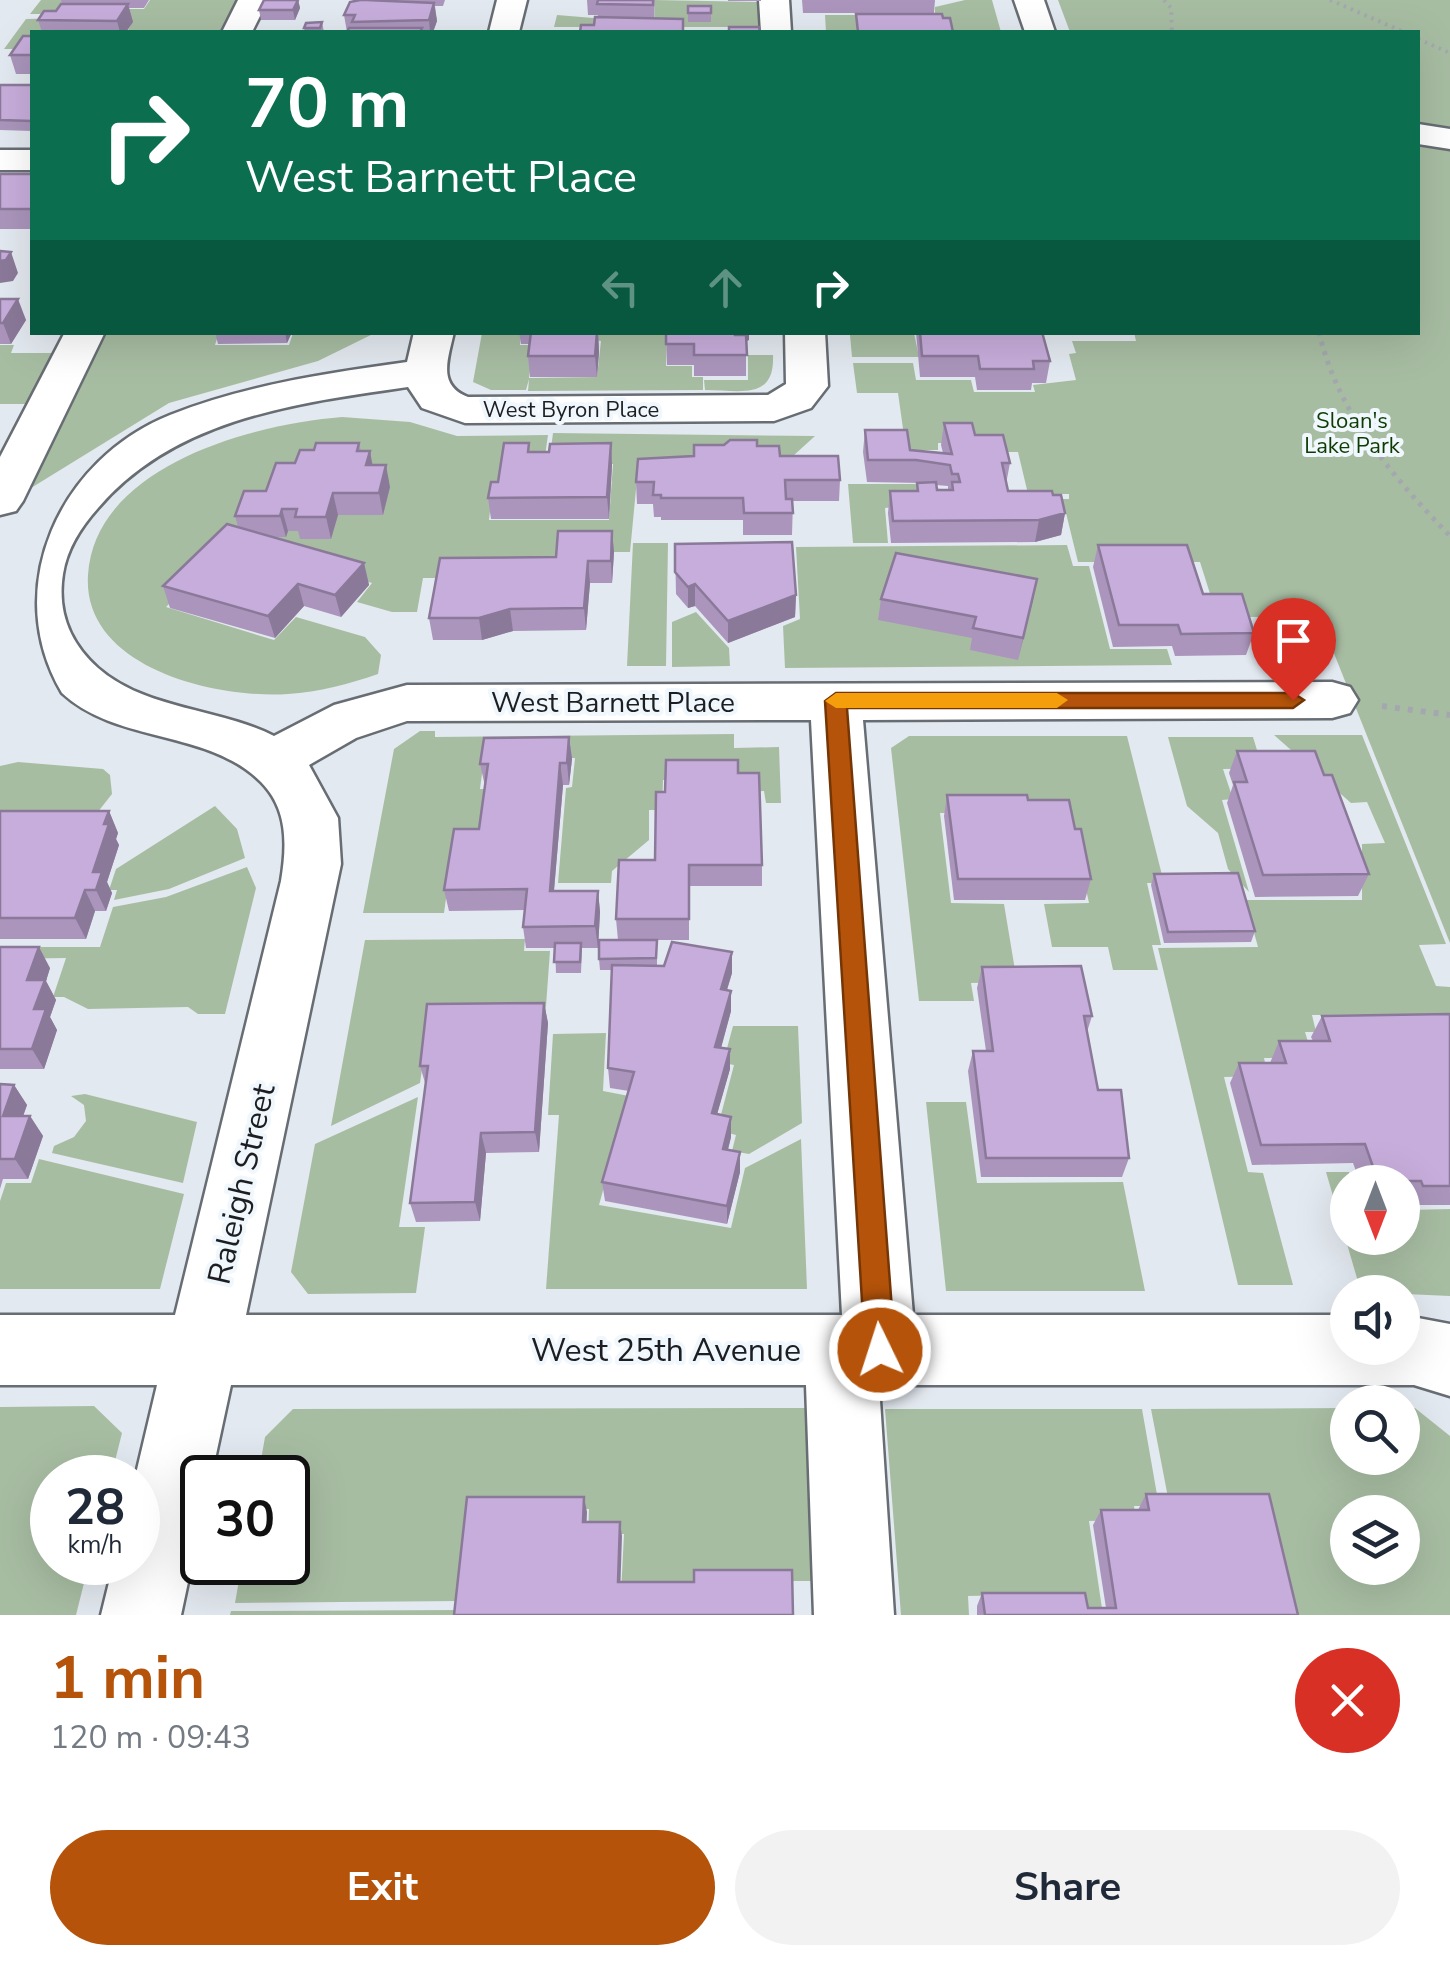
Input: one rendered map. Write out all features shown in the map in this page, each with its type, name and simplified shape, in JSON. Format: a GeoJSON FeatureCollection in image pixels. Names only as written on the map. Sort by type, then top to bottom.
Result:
{"type":"FeatureCollection","features":[{"type":"Feature","properties":{"kind":"street"},"geometry":{"type":"LineString","coordinates":[[238,30],[254,0]]}},
{"type":"Feature","properties":{"kind":"street"},"geometry":{"type":"LineString","coordinates":[[504,30],[512,0]]}},
{"type":"Feature","properties":{"kind":"street"},"geometry":{"type":"LineString","coordinates":[[774,0],[776,30]]}},
{"type":"Feature","properties":{"kind":"street"},"geometry":{"type":"LineString","coordinates":[[1030,0],[1039,30]]}},
{"type":"Feature","properties":{"kind":"street"},"geometry":{"type":"LineString","coordinates":[[1420,134],[1450,139]]}},
{"type":"Feature","properties":{"kind":"street"},"geometry":{"type":"LineString","coordinates":[[0,160],[30,160]]}},
{"type":"Feature","properties":{"kind":"street"},"geometry":{"type":"LineString","coordinates":[[0,501],[83,335]]}},
{"type":"Feature","properties":{"kind":"street","name":"West Byron Place"},"geometry":{"type":"LineString","coordinates":[[24,544],[107,472],[183,426],[238,405],[429,352],[426,386],[435,398],[465,410],[766,408],[796,399],[808,381],[805,335]]}},
{"type":"Feature","properties":{"kind":"street"},"geometry":{"type":"LineString","coordinates":[[24,544],[42,630],[60,661],[94,690],[136,714],[232,740],[274,762]]}},
{"type":"Feature","properties":{"kind":"street","name":"West Barnett Place"},"geometry":{"type":"LineString","coordinates":[[274,762],[333,725],[362,712],[407,703],[1332,700]]}},
{"type":"Feature","properties":{"kind":"street"},"geometry":{"type":"LineString","coordinates":[[836,701],[861,1350],[854,1615]]}},
{"type":"Feature","properties":{"kind":"street","name":"Raleigh Street"},"geometry":{"type":"LineString","coordinates":[[141,1615],[315,858],[310,814],[302,795],[274,762]]}},
{"type":"Feature","properties":{"kind":"street","name":"West 25th Avenue"},"geometry":{"type":"LineString","coordinates":[[0,1350],[1414,1350],[1450,1360]]}},
{"type":"Feature","properties":{"kind":"path"},"geometry":{"type":"LineString","coordinates":[[1164,0],[1171,8],[1172,30]]}},
{"type":"Feature","properties":{"kind":"path"},"geometry":{"type":"LineString","coordinates":[[1330,0],[1399,30]]}},
{"type":"Feature","properties":{"kind":"path"},"geometry":{"type":"LineString","coordinates":[[1420,40],[1450,53]]}},
{"type":"Feature","properties":{"kind":"path"},"geometry":{"type":"LineString","coordinates":[[1320,335],[1340,388],[1364,435],[1450,536]]}},
{"type":"Feature","properties":{"kind":"green space"},"geometry":{"type":"Polygon","coordinates":[[[41,0],[67,0],[75,9],[144,9],[150,0],[247,0],[231,30],[128,30],[133,21],[66,21],[50,30],[30,30],[30,49],[4,49],[26,19],[70,18],[71,14],[30,14],[41,0]]]}},
{"type":"Feature","properties":{"kind":"green space"},"geometry":{"type":"Polygon","coordinates":[[[655,0],[758,2],[764,5],[764,27],[554,27],[557,15],[654,23],[655,0]]]}},
{"type":"Feature","properties":{"kind":"green space"},"geometry":{"type":"Polygon","coordinates":[[[965,0],[992,0],[1000,30],[826,30],[825,15],[935,15],[935,7],[965,0]]]}},
{"type":"Feature","properties":{"kind":"green space","name":"Sloan's Lake Park"},"geometry":{"type":"Polygon","coordinates":[[[1058,0],[1450,0],[1450,943],[1319,616],[1247,617],[1212,600],[1200,562],[1078,562],[1066,513],[1039,499],[1069,499],[1069,494],[1028,494],[1018,452],[975,452],[973,443],[938,443],[938,450],[906,450],[898,393],[857,393],[853,363],[913,363],[916,380],[971,380],[974,392],[1035,392],[1033,385],[1076,380],[1069,354],[1076,353],[1072,341],[1136,341],[1135,335],[1420,335],[1420,30],[1069,30],[1058,0]]]}},
{"type":"Feature","properties":{"kind":"green space"},"geometry":{"type":"Polygon","coordinates":[[[106,335],[218,335],[215,345],[289,345],[292,335],[371,335],[318,361],[169,403],[31,488],[106,335]]]}},
{"type":"Feature","properties":{"kind":"green space"},"geometry":{"type":"Polygon","coordinates":[[[482,335],[521,335],[520,345],[533,345],[529,378],[597,377],[601,341],[594,340],[595,335],[667,335],[666,366],[692,366],[692,377],[703,377],[703,390],[528,391],[529,379],[526,390],[491,390],[473,382],[482,335]]]}},
{"type":"Feature","properties":{"kind":"green space"},"geometry":{"type":"Polygon","coordinates":[[[850,335],[914,335],[919,357],[852,357],[850,335]]]}},
{"type":"Feature","properties":{"kind":"green space"},"geometry":{"type":"Polygon","coordinates":[[[0,345],[14,345],[11,353],[62,353],[35,404],[0,404],[0,345]]]}},
{"type":"Feature","properties":{"kind":"green space"},"geometry":{"type":"Polygon","coordinates":[[[748,355],[773,355],[772,370],[762,386],[742,391],[705,390],[704,380],[748,380],[748,355]]]}},
{"type":"Feature","properties":{"kind":"green space"},"geometry":{"type":"Polygon","coordinates":[[[342,417],[410,422],[457,436],[548,435],[544,463],[499,502],[491,503],[489,520],[609,520],[613,464],[549,464],[553,433],[815,436],[793,456],[794,476],[637,479],[630,552],[558,552],[556,578],[423,578],[417,612],[392,612],[357,602],[372,583],[232,542],[166,607],[274,640],[296,617],[365,637],[381,655],[378,674],[345,684],[288,694],[226,691],[159,671],[130,655],[107,634],[92,607],[88,575],[97,537],[118,505],[148,479],[185,457],[225,441],[266,429],[342,417]]]}},
{"type":"Feature","properties":{"kind":"green space"},"geometry":{"type":"Polygon","coordinates":[[[848,484],[915,484],[940,489],[942,502],[885,508],[888,543],[853,543],[848,484]]]}},
{"type":"Feature","properties":{"kind":"green space"},"geometry":{"type":"Polygon","coordinates":[[[633,543],[668,543],[666,666],[627,666],[633,543]]]}},
{"type":"Feature","properties":{"kind":"green space"},"geometry":{"type":"Polygon","coordinates":[[[1067,545],[1073,566],[1089,566],[1110,649],[1167,649],[1172,665],[785,668],[783,626],[800,619],[796,547],[1067,545]]]}},
{"type":"Feature","properties":{"kind":"green space"},"geometry":{"type":"Polygon","coordinates":[[[696,612],[729,648],[730,666],[672,667],[672,622],[696,612]]]}},
{"type":"Feature","properties":{"kind":"green space"},"geometry":{"type":"Polygon","coordinates":[[[420,731],[435,731],[435,737],[734,734],[734,748],[779,747],[781,803],[766,803],[764,791],[743,792],[742,779],[663,780],[662,810],[649,810],[649,840],[612,871],[611,883],[558,883],[566,788],[572,787],[575,758],[484,759],[480,789],[487,789],[479,848],[453,848],[444,913],[363,913],[394,749],[420,731]]]}},
{"type":"Feature","properties":{"kind":"green space"},"geometry":{"type":"Polygon","coordinates":[[[1274,735],[1362,735],[1446,944],[1419,945],[1436,986],[1450,987],[1450,1029],[1445,1029],[1439,1014],[1312,1015],[1316,1032],[1305,1032],[1313,1058],[1264,1058],[1268,1076],[1224,1077],[1248,1172],[1263,1173],[1293,1285],[1238,1285],[1158,948],[1258,947],[1245,900],[1362,900],[1362,844],[1385,843],[1367,802],[1351,803],[1274,735]]]}},
{"type":"Feature","properties":{"kind":"green space"},"geometry":{"type":"Polygon","coordinates":[[[909,736],[1127,736],[1164,883],[1147,883],[1161,945],[1152,945],[1158,970],[1113,970],[1108,947],[1052,947],[1044,904],[1089,903],[1077,848],[1025,813],[940,813],[951,903],[1004,904],[1017,982],[971,983],[974,1001],[919,1001],[891,748],[909,736]]]}},
{"type":"Feature","properties":{"kind":"green space"},"geometry":{"type":"Polygon","coordinates":[[[1168,737],[1253,737],[1257,750],[1299,768],[1223,769],[1233,799],[1222,800],[1249,892],[1228,869],[1218,833],[1187,806],[1168,737]]]}},
{"type":"Feature","properties":{"kind":"green space"},"geometry":{"type":"Polygon","coordinates":[[[18,762],[103,769],[110,775],[112,794],[97,813],[0,824],[0,766],[18,762]]]}},
{"type":"Feature","properties":{"kind":"green space"},"geometry":{"type":"Polygon","coordinates":[[[215,806],[237,829],[245,858],[169,889],[114,900],[117,890],[109,890],[116,869],[215,806]]]}},
{"type":"Feature","properties":{"kind":"green space"},"geometry":{"type":"Polygon","coordinates":[[[247,867],[256,888],[225,1014],[198,1014],[188,1007],[88,1009],[64,997],[53,997],[66,958],[0,959],[0,947],[100,947],[113,907],[166,897],[247,867]]]}},
{"type":"Feature","properties":{"kind":"green space"},"geometry":{"type":"Polygon","coordinates":[[[525,939],[524,951],[550,951],[545,1020],[429,1020],[420,1083],[331,1126],[365,940],[525,939]]]}},
{"type":"Feature","properties":{"kind":"green space"},"geometry":{"type":"Polygon","coordinates":[[[733,1026],[798,1026],[802,1123],[749,1154],[732,1151],[736,1135],[717,1130],[734,1065],[723,1063],[733,1026]]]}},
{"type":"Feature","properties":{"kind":"green space"},"geometry":{"type":"Polygon","coordinates":[[[606,1033],[603,1091],[629,1096],[599,1205],[731,1228],[745,1168],[801,1139],[807,1289],[546,1289],[559,1115],[548,1115],[553,1034],[606,1033]]]}},
{"type":"Feature","properties":{"kind":"green space"},"geometry":{"type":"Polygon","coordinates":[[[85,1094],[197,1122],[183,1183],[52,1153],[54,1146],[74,1137],[86,1121],[84,1105],[71,1096],[85,1094]]]}},
{"type":"Feature","properties":{"kind":"green space"},"geometry":{"type":"Polygon","coordinates":[[[418,1097],[399,1227],[425,1227],[416,1293],[308,1294],[291,1272],[315,1144],[418,1097]]]}},
{"type":"Feature","properties":{"kind":"green space"},"geometry":{"type":"Polygon","coordinates":[[[926,1102],[966,1102],[977,1183],[1123,1182],[1145,1291],[946,1291],[926,1102]]]}},
{"type":"Feature","properties":{"kind":"green space"},"geometry":{"type":"Polygon","coordinates":[[[39,1159],[184,1194],[160,1289],[0,1289],[0,1201],[6,1183],[31,1183],[39,1159]]]}},
{"type":"Feature","properties":{"kind":"green space"},"geometry":{"type":"Polygon","coordinates":[[[1450,1209],[1450,1296],[1420,1295],[1420,1275],[1356,1275],[1350,1255],[1420,1255],[1420,1210],[1450,1209]]]}},
{"type":"Feature","properties":{"kind":"green space"},"geometry":{"type":"Polygon","coordinates":[[[94,1406],[122,1433],[116,1455],[30,1455],[30,1585],[84,1585],[76,1615],[0,1615],[0,1407],[94,1406]]]}},
{"type":"Feature","properties":{"kind":"green space"},"geometry":{"type":"Polygon","coordinates":[[[826,1408],[835,1581],[691,1581],[690,1593],[621,1593],[624,1534],[588,1535],[589,1509],[470,1511],[461,1601],[235,1603],[238,1585],[310,1585],[310,1455],[262,1455],[265,1437],[293,1409],[826,1408]]]}},
{"type":"Feature","properties":{"kind":"green space"},"geometry":{"type":"Polygon","coordinates":[[[1330,1408],[1330,1475],[1420,1475],[1420,1412],[1450,1436],[1450,1615],[1284,1615],[1170,1508],[1151,1409],[1330,1408]]]}},
{"type":"Feature","properties":{"kind":"green space"},"geometry":{"type":"Polygon","coordinates":[[[885,1409],[1142,1409],[1159,1506],[1134,1506],[1136,1520],[1089,1521],[1103,1615],[1084,1615],[1080,1594],[968,1596],[969,1615],[901,1615],[885,1409]]]}},
{"type":"Feature","properties":{"kind":"green space"},"geometry":{"type":"Polygon","coordinates":[[[458,1610],[457,1615],[230,1615],[231,1611],[458,1610]]]}},
{"type":"Feature","properties":{"kind":"building"},"geometry":{"type":"Polygon","coordinates":[[[264,0],[298,0],[293,10],[259,10],[264,0]]]}},
{"type":"Feature","properties":{"kind":"building"},"geometry":{"type":"Polygon","coordinates":[[[598,0],[653,0],[653,5],[597,4],[598,0]]]}},
{"type":"Feature","properties":{"kind":"building"},"geometry":{"type":"Polygon","coordinates":[[[350,2],[434,3],[429,20],[352,22],[355,15],[344,15],[350,2]]]}},
{"type":"Feature","properties":{"kind":"building"},"geometry":{"type":"Polygon","coordinates":[[[61,4],[128,4],[117,21],[38,20],[44,11],[56,11],[61,4]]]}},
{"type":"Feature","properties":{"kind":"building"},"geometry":{"type":"Polygon","coordinates":[[[688,6],[711,6],[711,13],[688,13],[688,6]]]}},
{"type":"Feature","properties":{"kind":"building"},"geometry":{"type":"Polygon","coordinates":[[[856,14],[942,14],[943,18],[950,18],[953,30],[858,30],[856,14]]]}},
{"type":"Feature","properties":{"kind":"building"},"geometry":{"type":"Polygon","coordinates":[[[595,17],[683,19],[683,30],[580,30],[581,25],[594,25],[595,17]]]}},
{"type":"Feature","properties":{"kind":"building"},"geometry":{"type":"Polygon","coordinates":[[[322,22],[320,28],[304,28],[306,23],[322,22]]]}},
{"type":"Feature","properties":{"kind":"building"},"geometry":{"type":"Polygon","coordinates":[[[759,27],[760,30],[729,30],[759,27]]]}},
{"type":"Feature","properties":{"kind":"building"},"geometry":{"type":"Polygon","coordinates":[[[349,28],[422,28],[421,30],[349,28]]]}},
{"type":"Feature","properties":{"kind":"building"},"geometry":{"type":"Polygon","coordinates":[[[23,36],[30,36],[30,55],[10,55],[23,36]]]}},
{"type":"Feature","properties":{"kind":"building"},"geometry":{"type":"Polygon","coordinates":[[[0,85],[30,85],[30,121],[0,120],[0,85]]]}},
{"type":"Feature","properties":{"kind":"building"},"geometry":{"type":"Polygon","coordinates":[[[0,174],[30,174],[30,209],[0,209],[0,174]]]}},
{"type":"Feature","properties":{"kind":"building"},"geometry":{"type":"Polygon","coordinates":[[[0,251],[11,252],[6,260],[0,261],[0,251]]]}},
{"type":"Feature","properties":{"kind":"building"},"geometry":{"type":"Polygon","coordinates":[[[0,299],[18,299],[3,323],[0,323],[0,299]]]}},
{"type":"Feature","properties":{"kind":"building"},"geometry":{"type":"Polygon","coordinates":[[[531,335],[597,335],[595,356],[528,356],[531,335]]]}},
{"type":"Feature","properties":{"kind":"building"},"geometry":{"type":"Polygon","coordinates":[[[666,335],[746,335],[747,355],[694,355],[694,344],[666,344],[666,335]]]}},
{"type":"Feature","properties":{"kind":"building"},"geometry":{"type":"Polygon","coordinates":[[[920,335],[1043,335],[1050,361],[1033,361],[1034,369],[980,369],[978,356],[922,356],[920,335]]]}},
{"type":"Feature","properties":{"kind":"building"},"geometry":{"type":"Polygon","coordinates":[[[944,423],[972,423],[975,435],[1003,435],[1010,463],[1002,463],[1008,491],[1052,491],[1053,495],[1061,495],[1065,513],[1039,520],[893,521],[890,491],[918,491],[917,483],[936,482],[937,490],[953,490],[952,482],[960,482],[958,474],[952,474],[950,465],[868,460],[865,430],[907,430],[910,450],[952,454],[944,423]]]}},
{"type":"Feature","properties":{"kind":"building"},"geometry":{"type":"Polygon","coordinates":[[[730,440],[757,440],[757,446],[779,446],[780,456],[838,456],[840,480],[785,480],[786,499],[792,499],[793,513],[744,513],[743,498],[661,498],[653,495],[654,482],[636,482],[638,459],[694,456],[694,445],[724,445],[730,440]]]}},
{"type":"Feature","properties":{"kind":"building"},"geometry":{"type":"Polygon","coordinates":[[[316,443],[359,443],[357,451],[370,451],[366,465],[386,465],[379,493],[333,493],[326,517],[295,517],[297,509],[282,509],[280,516],[235,516],[244,491],[266,491],[276,463],[295,463],[300,450],[314,450],[316,443]]]}},
{"type":"Feature","properties":{"kind":"building"},"geometry":{"type":"Polygon","coordinates":[[[504,443],[529,443],[528,452],[549,452],[550,444],[611,443],[607,497],[488,498],[491,482],[498,482],[504,443]]]}},
{"type":"Feature","properties":{"kind":"building"},"geometry":{"type":"Polygon","coordinates":[[[227,524],[364,563],[335,595],[298,584],[268,616],[163,586],[227,524]]]}},
{"type":"Feature","properties":{"kind":"building"},"geometry":{"type":"Polygon","coordinates":[[[558,531],[612,531],[611,561],[588,561],[584,608],[510,609],[479,618],[429,618],[440,558],[556,557],[558,531]]]}},
{"type":"Feature","properties":{"kind":"building"},"geometry":{"type":"Polygon","coordinates":[[[792,542],[796,595],[728,621],[695,584],[688,587],[675,572],[675,544],[792,542]]]}},
{"type":"Feature","properties":{"kind":"building"},"geometry":{"type":"Polygon","coordinates":[[[1098,545],[1187,545],[1203,594],[1242,594],[1254,633],[1181,634],[1178,625],[1119,625],[1098,545]]]}},
{"type":"Feature","properties":{"kind":"building"},"geometry":{"type":"Polygon","coordinates":[[[896,553],[1037,579],[1023,638],[973,628],[976,617],[881,599],[896,553]]]}},
{"type":"Feature","properties":{"kind":"building"},"geometry":{"type":"Polygon","coordinates":[[[569,737],[567,763],[560,763],[550,891],[598,891],[595,926],[523,927],[527,889],[444,890],[454,829],[479,829],[488,764],[480,764],[484,738],[569,737]]]}},
{"type":"Feature","properties":{"kind":"building"},"geometry":{"type":"Polygon","coordinates":[[[1237,751],[1315,751],[1324,775],[1332,775],[1369,874],[1263,875],[1234,782],[1247,782],[1237,751]]]}},
{"type":"Feature","properties":{"kind":"building"},"geometry":{"type":"Polygon","coordinates":[[[666,760],[738,760],[738,773],[759,773],[762,865],[689,865],[689,919],[616,919],[619,860],[655,860],[656,792],[665,792],[666,760]]]}},
{"type":"Feature","properties":{"kind":"building"},"geometry":{"type":"Polygon","coordinates":[[[947,795],[1027,795],[1028,800],[1069,800],[1075,829],[1081,829],[1091,879],[958,879],[947,795]]]}},
{"type":"Feature","properties":{"kind":"building"},"geometry":{"type":"Polygon","coordinates":[[[0,811],[109,811],[104,824],[109,824],[93,872],[102,872],[96,890],[85,890],[75,918],[0,918],[0,811]]]}},
{"type":"Feature","properties":{"kind":"building"},"geometry":{"type":"Polygon","coordinates":[[[1238,873],[1255,931],[1168,932],[1154,874],[1238,873]]]}},
{"type":"Feature","properties":{"kind":"building"},"geometry":{"type":"Polygon","coordinates":[[[599,940],[657,940],[656,958],[599,959],[599,940]]]}},
{"type":"Feature","properties":{"kind":"building"},"geometry":{"type":"Polygon","coordinates":[[[672,942],[732,952],[721,989],[731,991],[715,1047],[730,1049],[712,1113],[731,1117],[723,1149],[740,1152],[727,1206],[602,1182],[634,1072],[608,1068],[612,965],[664,966],[672,942]]]}},
{"type":"Feature","properties":{"kind":"building"},"geometry":{"type":"Polygon","coordinates":[[[555,943],[581,943],[580,962],[554,962],[555,943]]]}},
{"type":"Feature","properties":{"kind":"building"},"geometry":{"type":"Polygon","coordinates":[[[0,947],[39,947],[27,980],[45,980],[34,1009],[46,1009],[32,1049],[0,1049],[0,947]]]}},
{"type":"Feature","properties":{"kind":"building"},"geometry":{"type":"Polygon","coordinates":[[[1081,966],[1092,1016],[1084,1016],[1098,1090],[1121,1090],[1129,1158],[986,1158],[973,1051],[993,1051],[982,967],[1081,966]]]}},
{"type":"Feature","properties":{"kind":"building"},"geometry":{"type":"Polygon","coordinates":[[[544,1003],[535,1132],[481,1133],[475,1202],[410,1203],[428,1066],[420,1066],[427,1004],[544,1003]]]}},
{"type":"Feature","properties":{"kind":"building"},"geometry":{"type":"Polygon","coordinates":[[[1450,1014],[1450,1186],[1423,1186],[1420,1165],[1372,1165],[1365,1144],[1261,1145],[1239,1063],[1286,1063],[1279,1041],[1330,1041],[1322,1016],[1450,1014]]]}},
{"type":"Feature","properties":{"kind":"building"},"geometry":{"type":"Polygon","coordinates":[[[0,1084],[14,1085],[3,1116],[30,1116],[15,1159],[0,1159],[0,1084]]]}},
{"type":"Feature","properties":{"kind":"building"},"geometry":{"type":"Polygon","coordinates":[[[1146,1494],[1269,1494],[1298,1615],[985,1615],[982,1593],[1085,1593],[1088,1608],[1116,1608],[1101,1510],[1149,1510],[1146,1494]]]}},
{"type":"Feature","properties":{"kind":"building"},"geometry":{"type":"Polygon","coordinates":[[[467,1497],[584,1497],[583,1522],[620,1522],[618,1582],[694,1582],[694,1570],[792,1570],[793,1615],[454,1615],[467,1497]]]}},
{"type":"Feature","properties":{"kind":"slow traffic"},"geometry":{"type":"LineString","coordinates":[[836,701],[1057,700]]}},
{"type":"Feature","properties":{"kind":"route"},"geometry":{"type":"LineString","coordinates":[[880,1350],[836,701],[1293,700]]}}]}
